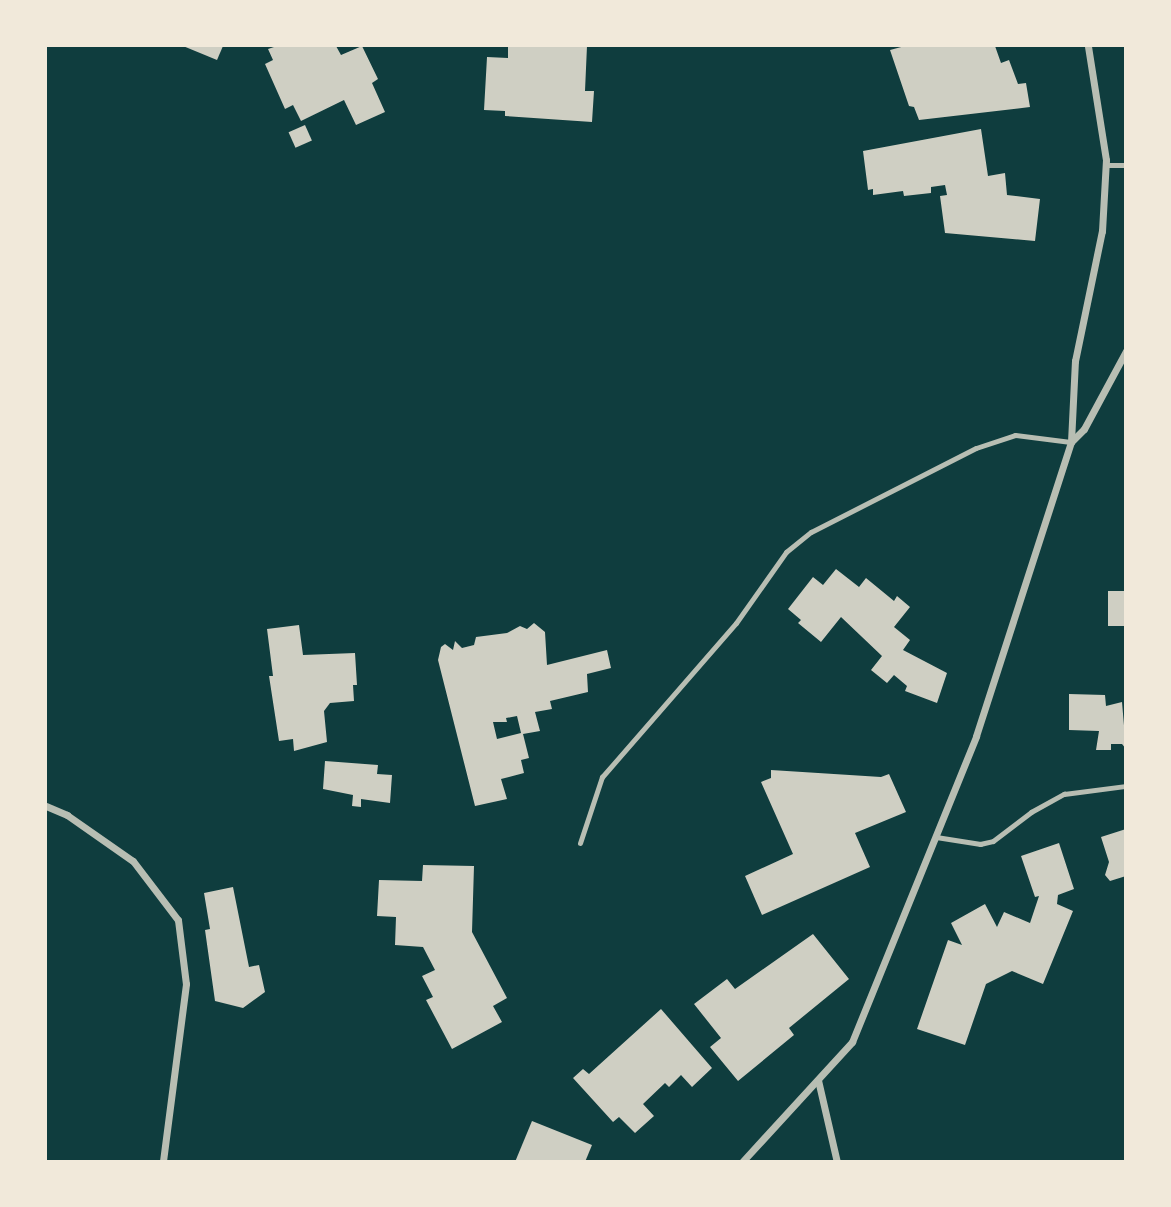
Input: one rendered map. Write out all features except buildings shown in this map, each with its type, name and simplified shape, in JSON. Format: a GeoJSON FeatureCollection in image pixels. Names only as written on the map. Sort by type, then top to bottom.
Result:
{"type":"FeatureCollection","features":[{"type":"Feature","properties":{"kind":"street"},"geometry":{"type":"LineString","coordinates":[[742,1161],[852,1042],[976,737],[1070,442],[1075,361],[1102,231],[1105,165],[1088,46]]}},
{"type":"Feature","properties":{"kind":"street"},"geometry":{"type":"LineString","coordinates":[[1070,442],[1084,429],[1125,351]]}},
{"type":"Feature","properties":{"kind":"street"},"geometry":{"type":"LineString","coordinates":[[46,806],[67,815],[133,861],[178,920],[186,984],[163,1161]]}},
{"type":"Feature","properties":{"kind":"street"},"geometry":{"type":"LineString","coordinates":[[818,1080],[837,1161]]}},
{"type":"Feature","properties":{"kind":"lane"},"geometry":{"type":"LineString","coordinates":[[1105,165],[1125,165]]}},
{"type":"Feature","properties":{"kind":"lane"},"geometry":{"type":"LineString","coordinates":[[580,842],[602,778],[736,623],[786,552],[811,532],[976,449],[1015,435],[1070,442]]}},
{"type":"Feature","properties":{"kind":"lane"},"geometry":{"type":"LineString","coordinates":[[936,837],[980,844],[993,841],[1031,812],[1064,794],[1125,786]]}}]}
